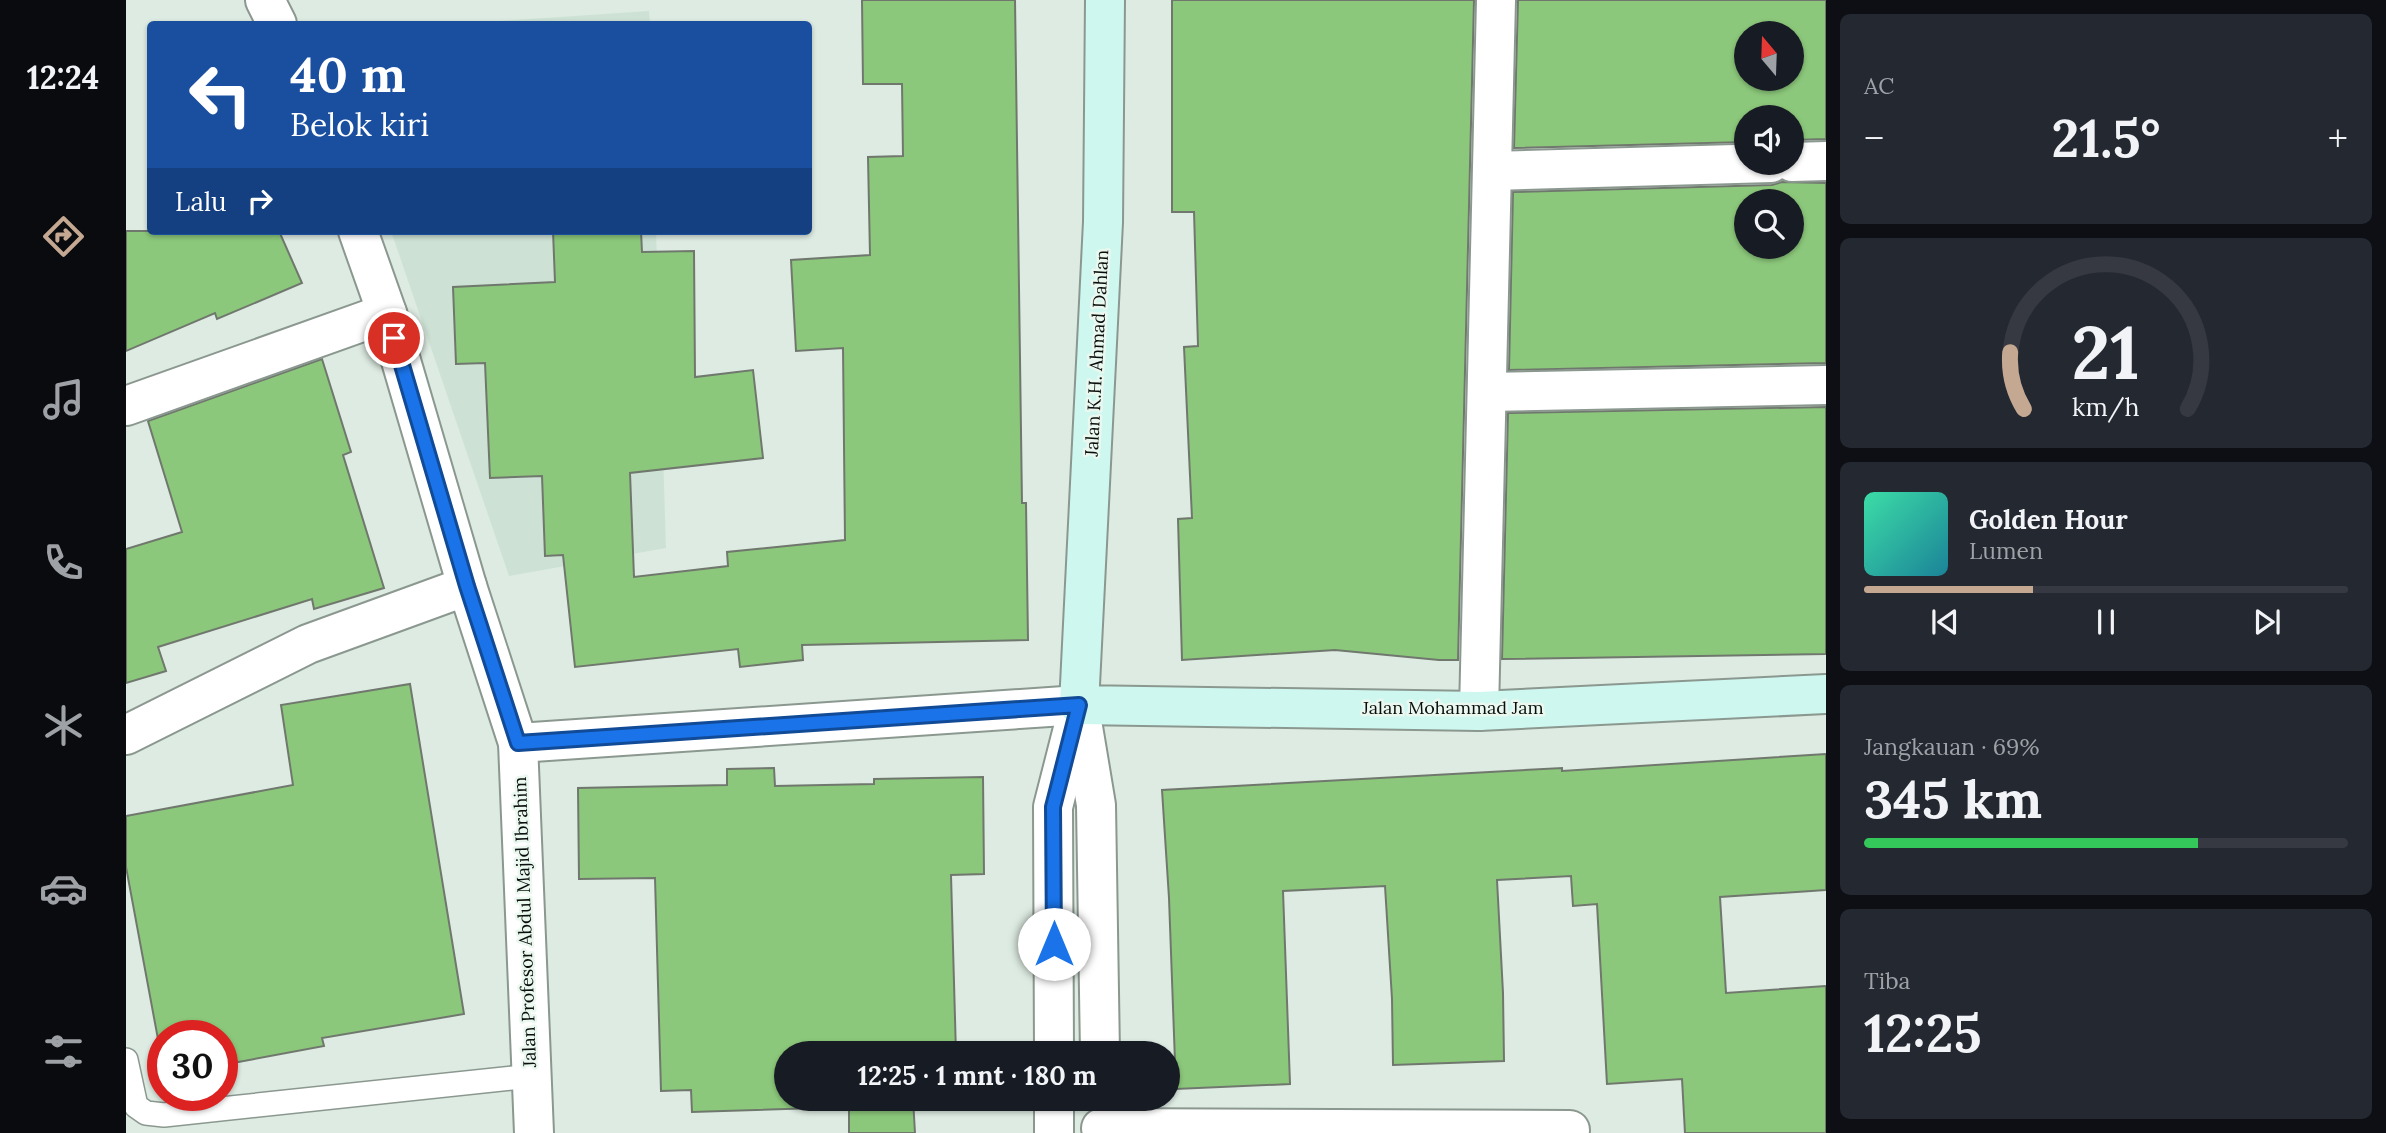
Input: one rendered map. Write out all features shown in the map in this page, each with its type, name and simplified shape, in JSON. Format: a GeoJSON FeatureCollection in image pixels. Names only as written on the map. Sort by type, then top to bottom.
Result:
{"type":"FeatureCollection","features":[{"type":"Feature","properties":{"kind":"main road","name":"Jalan K.H. Ahmad Dahlan"},"geometry":{"type":"LineString","coordinates":[[1079,705],[1103,222],[1105,0]]}},
{"type":"Feature","properties":{"kind":"main road","name":"Jalan Mohammad Jam"},"geometry":{"type":"LineString","coordinates":[[1079,705],[1479,711],[1826,694]]}},
{"type":"Feature","properties":{"kind":"street"},"geometry":{"type":"LineString","coordinates":[[265,0],[276,21]]}},
{"type":"Feature","properties":{"kind":"street"},"geometry":{"type":"LineString","coordinates":[[1479,711],[1496,0]]}},
{"type":"Feature","properties":{"kind":"street"},"geometry":{"type":"LineString","coordinates":[[1804,162],[1826,161]]}},
{"type":"Feature","properties":{"kind":"street"},"geometry":{"type":"LineString","coordinates":[[1492,171],[1734,164]]}},
{"type":"Feature","properties":{"kind":"street","name":"Jalan Profesor Abdul Majid Ibrahim"},"geometry":{"type":"LineString","coordinates":[[359,235],[387,313],[467,586],[518,743],[534,1133]]}},
{"type":"Feature","properties":{"kind":"street"},"geometry":{"type":"LineString","coordinates":[[126,406],[387,313]]}},
{"type":"Feature","properties":{"kind":"street"},"geometry":{"type":"LineString","coordinates":[[1487,392],[1826,385]]}},
{"type":"Feature","properties":{"kind":"street"},"geometry":{"type":"LineString","coordinates":[[126,736],[308,644],[467,586]]}},
{"type":"Feature","properties":{"kind":"street"},"geometry":{"type":"LineString","coordinates":[[518,743],[1079,705]]}},
{"type":"Feature","properties":{"kind":"street","name":"Jalan K.H. Ahmad Dahlan"},"geometry":{"type":"LineString","coordinates":[[1054,1041],[1053,807],[1079,705]]}},
{"type":"Feature","properties":{"kind":"street","name":"Jalan K.H. Ahmad Dahlan"},"geometry":{"type":"LineString","coordinates":[[1079,705],[1096,805],[1100,1041]]}},
{"type":"Feature","properties":{"kind":"street"},"geometry":{"type":"LineString","coordinates":[[1054,1111],[1054,1133]]}},
{"type":"Feature","properties":{"kind":"street"},"geometry":{"type":"LineString","coordinates":[[1101,1120],[1570,1130]]}},
{"type":"Feature","properties":{"kind":"lane"},"geometry":{"type":"LineString","coordinates":[[126,1060],[136,1106],[146,1113],[164,1115],[531,1076]]}},
{"type":"Feature","properties":{"kind":"shaded area"},"geometry":{"type":"Polygon","coordinates":[[[649,11],[650,21],[499,21],[649,11]]]}},
{"type":"Feature","properties":{"kind":"shaded area"},"geometry":{"type":"Polygon","coordinates":[[[392,235],[656,235],[666,548],[509,576],[392,235]]]}},
{"type":"Feature","properties":{"kind":"building"},"geometry":{"type":"Polygon","coordinates":[[[862,0],[1015,0],[1022,503],[1026,503],[1028,640],[802,645],[803,660],[740,667],[738,649],[575,667],[563,555],[545,556],[542,476],[490,478],[485,363],[456,364],[453,287],[555,282],[553,235],[641,235],[642,252],[694,251],[695,377],[753,370],[763,458],[630,473],[634,577],[728,566],[727,552],[845,540],[843,348],[796,351],[791,260],[870,255],[868,157],[903,156],[902,84],[863,84],[862,0]]]}},
{"type":"Feature","properties":{"kind":"building"},"geometry":{"type":"Polygon","coordinates":[[[1172,0],[1474,0],[1458,660],[1335,650],[1182,660],[1178,519],[1192,518],[1184,347],[1198,346],[1194,212],[1172,212],[1172,0]]]}},
{"type":"Feature","properties":{"kind":"building"},"geometry":{"type":"Polygon","coordinates":[[[1518,0],[1826,0],[1826,139],[1804,140],[1804,105],[1734,105],[1734,142],[1514,148],[1518,0]]]}},
{"type":"Feature","properties":{"kind":"building"},"geometry":{"type":"Polygon","coordinates":[[[1782,182],[1826,183],[1826,363],[1509,370],[1513,192],[1772,185],[1782,182]]]}},
{"type":"Feature","properties":{"kind":"building"},"geometry":{"type":"Polygon","coordinates":[[[126,231],[147,231],[147,235],[281,235],[302,283],[217,319],[215,313],[126,351],[126,231]]]}},
{"type":"Feature","properties":{"kind":"building"},"geometry":{"type":"Polygon","coordinates":[[[322,359],[351,452],[343,455],[384,588],[314,609],[312,599],[158,647],[166,671],[126,683],[126,549],[182,532],[148,421],[322,359]]]}},
{"type":"Feature","properties":{"kind":"building"},"geometry":{"type":"Polygon","coordinates":[[[1826,407],[1826,654],[1502,659],[1508,413],[1826,407]]]}},
{"type":"Feature","properties":{"kind":"building"},"geometry":{"type":"Polygon","coordinates":[[[410,684],[464,1014],[322,1038],[324,1046],[238,1062],[238,1020],[154,1020],[126,867],[126,816],[293,785],[281,705],[410,684]]]}},
{"type":"Feature","properties":{"kind":"building"},"geometry":{"type":"Polygon","coordinates":[[[1826,754],[1826,890],[1720,897],[1726,993],[1826,986],[1826,1133],[1685,1133],[1682,1079],[1607,1084],[1597,904],[1573,906],[1571,876],[1497,880],[1504,1061],[1393,1065],[1385,886],[1283,891],[1290,1084],[1180,1089],[1180,1041],[1174,1041],[1162,790],[1562,768],[1562,771],[1826,754]]]}},
{"type":"Feature","properties":{"kind":"building"},"geometry":{"type":"Polygon","coordinates":[[[774,768],[775,786],[874,784],[874,779],[983,777],[984,874],[951,875],[956,1041],[774,1041],[774,1109],[692,1112],[691,1090],[661,1091],[655,878],[579,879],[578,788],[727,785],[727,769],[774,768]]]}},
{"type":"Feature","properties":{"kind":"building"},"geometry":{"type":"Polygon","coordinates":[[[849,1111],[914,1111],[915,1133],[849,1133],[849,1111]]]}},
{"type":"Feature","properties":{"kind":"route"},"geometry":{"type":"LineString","coordinates":[[394,338],[467,586],[518,743],[1079,705],[1053,807],[1054,944]]}}]}
